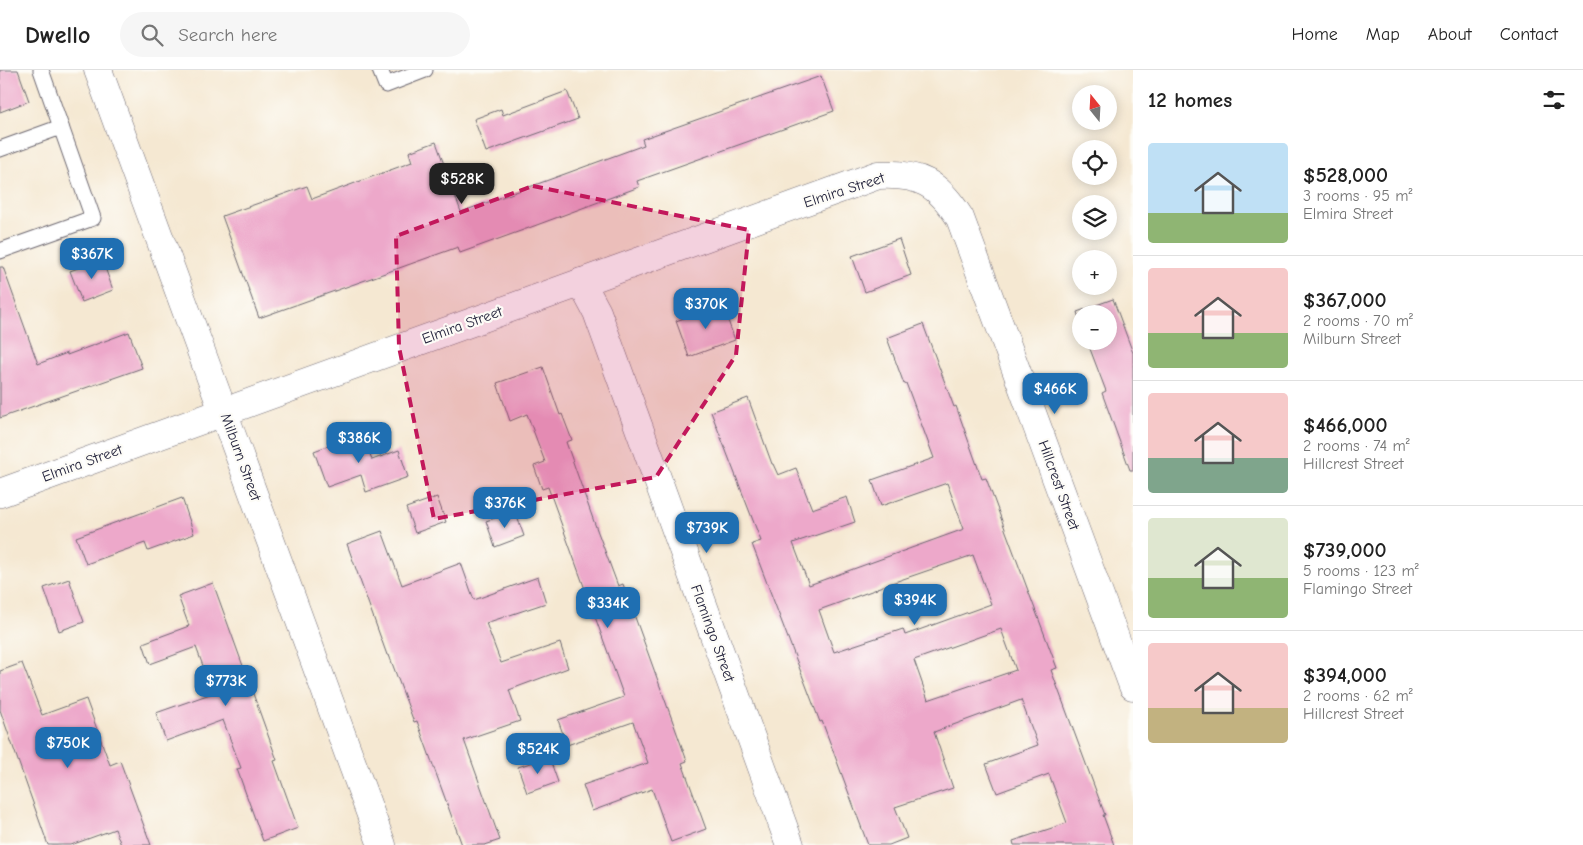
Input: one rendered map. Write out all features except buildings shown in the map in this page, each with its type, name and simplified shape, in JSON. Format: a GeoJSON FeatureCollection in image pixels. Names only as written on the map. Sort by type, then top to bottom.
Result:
{"type":"FeatureCollection","features":[{"type":"Feature","properties":{"kind":"street","name":"Milburn Street"},"geometry":{"type":"LineString","coordinates":[[98,70],[382,845]]}},
{"type":"Feature","properties":{"kind":"street","name":"Elmira Street"},"geometry":{"type":"LineString","coordinates":[[0,493],[878,176],[898,174],[918,178],[927,183]]}},
{"type":"Feature","properties":{"kind":"street","name":"Hillcrest Street"},"geometry":{"type":"LineString","coordinates":[[927,183],[950,201],[960,218],[1133,686]]}},
{"type":"Feature","properties":{"kind":"street","name":"Flamingo Street"},"geometry":{"type":"LineString","coordinates":[[581,282],[597,312],[790,845]]}},
{"type":"Feature","properties":{"kind":"lane"},"geometry":{"type":"LineString","coordinates":[[0,251],[93,218],[41,70]]}},
{"type":"Feature","properties":{"kind":"lane"},"geometry":{"type":"LineString","coordinates":[[380,70],[386,85],[425,70]]}},
{"type":"Feature","properties":{"kind":"lane"},"geometry":{"type":"LineString","coordinates":[[0,150],[61,127]]}},
{"type":"Feature","properties":{"kind":"highlighted area"},"geometry":{"type":"Polygon","coordinates":[[[533,186],[749,230],[736,355],[656,477],[434,519],[399,347],[396,236],[533,186]]]}}]}
